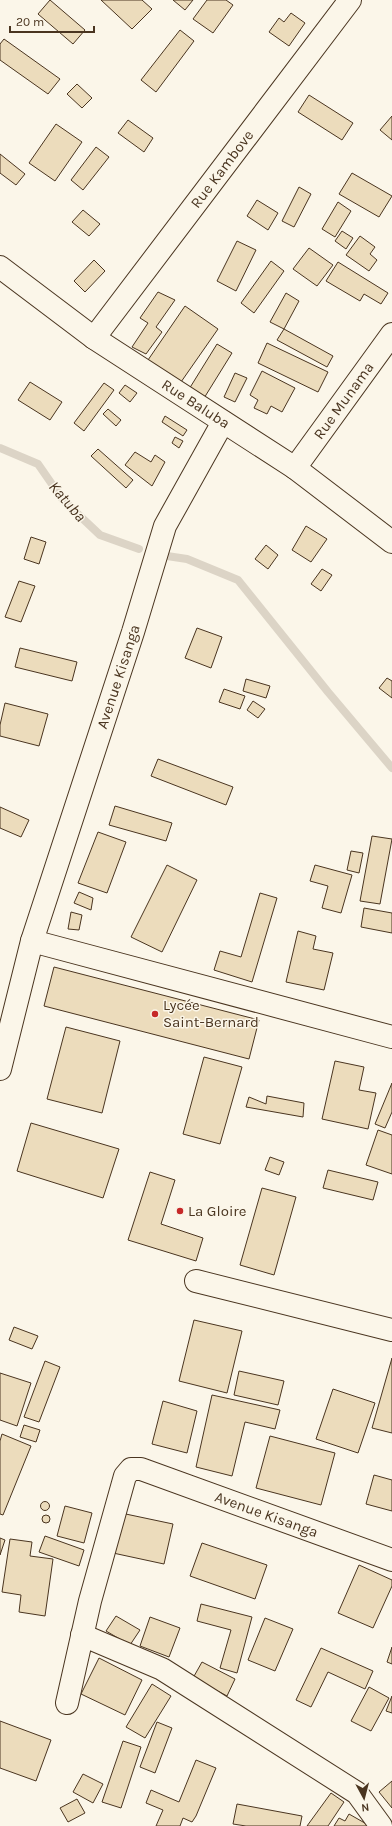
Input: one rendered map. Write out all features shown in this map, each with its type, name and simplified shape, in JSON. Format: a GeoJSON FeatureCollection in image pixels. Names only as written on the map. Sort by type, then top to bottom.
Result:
{"type":"FeatureCollection","features":[{"type":"Feature","properties":{"kind":"street","name":"Rue Kambove"},"geometry":{"type":"LineString","coordinates":[[94,338],[350,0]]}},
{"type":"Feature","properties":{"kind":"street","name":"Rue Baluba"},"geometry":{"type":"LineString","coordinates":[[0,267],[94,338],[295,468],[392,542]]}},
{"type":"Feature","properties":{"kind":"street","name":"Rue Munama"},"geometry":{"type":"LineString","coordinates":[[295,468],[392,334]]}},
{"type":"Feature","properties":{"kind":"street","name":"Avenue Kisanga"},"geometry":{"type":"LineString","coordinates":[[0,1069],[32,941],[133,632],[165,526],[223,422]]}},
{"type":"Feature","properties":{"kind":"street"},"geometry":{"type":"LineString","coordinates":[[32,941],[392,1036]]}},
{"type":"Feature","properties":{"kind":"street"},"geometry":{"type":"LineString","coordinates":[[196,1281],[392,1330]]}},
{"type":"Feature","properties":{"kind":"street","name":"Avenue Kisanga"},"geometry":{"type":"LineString","coordinates":[[82,1635],[125,1476],[131,1469],[141,1469],[392,1560]]}},
{"type":"Feature","properties":{"kind":"street"},"geometry":{"type":"LineString","coordinates":[[66,1703],[82,1635],[162,1669],[357,1793],[381,1826]]}},
{"type":"Feature","properties":{"kind":"building"},"geometry":{"type":"Polygon","coordinates":[[[50,0],[85,30],[73,44],[38,14],[50,0]]]}},
{"type":"Feature","properties":{"kind":"building"},"geometry":{"type":"Polygon","coordinates":[[[101,0],[142,0],[152,9],[132,29],[101,0]]]}},
{"type":"Feature","properties":{"kind":"building"},"geometry":{"type":"Polygon","coordinates":[[[173,0],[193,0],[185,10],[173,0]]]}},
{"type":"Feature","properties":{"kind":"building"},"geometry":{"type":"Polygon","coordinates":[[[207,0],[226,0],[233,5],[213,33],[193,19],[207,0]]]}},
{"type":"Feature","properties":{"kind":"building"},"geometry":{"type":"Polygon","coordinates":[[[291,13],[305,23],[289,46],[269,32],[279,18],[284,22],[291,13]]]}},
{"type":"Feature","properties":{"kind":"building"},"geometry":{"type":"Polygon","coordinates":[[[180,30],[194,41],[156,92],[141,80],[180,30]]]}},
{"type":"Feature","properties":{"kind":"building"},"geometry":{"type":"Polygon","coordinates":[[[4,39],[60,79],[48,94],[0,60],[0,44],[4,39]]]}},
{"type":"Feature","properties":{"kind":"building"},"geometry":{"type":"Polygon","coordinates":[[[77,84],[92,98],[82,108],[67,94],[77,84]]]}},
{"type":"Feature","properties":{"kind":"building"},"geometry":{"type":"Polygon","coordinates":[[[309,95],[353,123],[342,140],[298,112],[309,95]]]}},
{"type":"Feature","properties":{"kind":"building"},"geometry":{"type":"Polygon","coordinates":[[[392,116],[392,140],[380,130],[392,116]]]}},
{"type":"Feature","properties":{"kind":"building"},"geometry":{"type":"Polygon","coordinates":[[[128,120],[153,138],[144,152],[118,133],[128,120]]]}},
{"type":"Feature","properties":{"kind":"building"},"geometry":{"type":"Polygon","coordinates":[[[56,124],[82,142],[55,181],[29,163],[56,124]]]}},
{"type":"Feature","properties":{"kind":"building"},"geometry":{"type":"Polygon","coordinates":[[[96,147],[109,157],[83,190],[71,180],[96,147]]]}},
{"type":"Feature","properties":{"kind":"building"},"geometry":{"type":"Polygon","coordinates":[[[0,154],[25,174],[16,185],[0,173],[0,154]]]}},
{"type":"Feature","properties":{"kind":"building"},"geometry":{"type":"Polygon","coordinates":[[[352,173],[392,196],[379,217],[339,194],[352,173]]]}},
{"type":"Feature","properties":{"kind":"building"},"geometry":{"type":"Polygon","coordinates":[[[299,187],[311,194],[294,227],[282,221],[299,187]]]}},
{"type":"Feature","properties":{"kind":"building"},"geometry":{"type":"Polygon","coordinates":[[[257,200],[278,213],[268,230],[247,216],[257,200]]]}},
{"type":"Feature","properties":{"kind":"building"},"geometry":{"type":"Polygon","coordinates":[[[338,202],[351,211],[335,237],[322,229],[338,202]]]}},
{"type":"Feature","properties":{"kind":"building"},"geometry":{"type":"Polygon","coordinates":[[[83,210],[100,224],[89,236],[72,222],[83,210]]]}},
{"type":"Feature","properties":{"kind":"building"},"geometry":{"type":"Polygon","coordinates":[[[342,231],[353,238],[346,249],[335,241],[342,231]]]}},
{"type":"Feature","properties":{"kind":"building"},"geometry":{"type":"Polygon","coordinates":[[[360,236],[375,247],[370,254],[377,260],[369,271],[346,255],[360,236]]]}},
{"type":"Feature","properties":{"kind":"building"},"geometry":{"type":"Polygon","coordinates":[[[237,241],[256,250],[236,291],[217,281],[237,241]]]}},
{"type":"Feature","properties":{"kind":"building"},"geometry":{"type":"Polygon","coordinates":[[[309,248],[333,265],[317,286],[293,269],[309,248]]]}},
{"type":"Feature","properties":{"kind":"building"},"geometry":{"type":"Polygon","coordinates":[[[94,260],[105,271],[85,292],[74,281],[94,260]]]}},
{"type":"Feature","properties":{"kind":"building"},"geometry":{"type":"Polygon","coordinates":[[[271,261],[284,271],[254,313],[241,303],[271,261]]]}},
{"type":"Feature","properties":{"kind":"building"},"geometry":{"type":"Polygon","coordinates":[[[338,262],[388,293],[381,304],[364,294],[360,301],[326,281],[338,262]]]}},
{"type":"Feature","properties":{"kind":"building"},"geometry":{"type":"Polygon","coordinates":[[[158,292],[175,300],[156,327],[162,332],[146,354],[132,347],[148,323],[140,318],[158,292]]]}},
{"type":"Feature","properties":{"kind":"building"},"geometry":{"type":"Polygon","coordinates":[[[286,293],[299,301],[284,329],[270,322],[286,293]]]}},
{"type":"Feature","properties":{"kind":"building"},"geometry":{"type":"Polygon","coordinates":[[[185,306],[218,329],[181,382],[148,360],[185,306]]]}},
{"type":"Feature","properties":{"kind":"building"},"geometry":{"type":"Polygon","coordinates":[[[284,329],[333,356],[327,367],[277,340],[284,329]]]}},
{"type":"Feature","properties":{"kind":"building"},"geometry":{"type":"Polygon","coordinates":[[[267,343],[328,372],[318,392],[258,363],[267,343]]]}},
{"type":"Feature","properties":{"kind":"building"},"geometry":{"type":"Polygon","coordinates":[[[217,344],[232,353],[201,403],[186,394],[217,344]]]}},
{"type":"Feature","properties":{"kind":"building"},"geometry":{"type":"Polygon","coordinates":[[[262,371],[295,388],[282,412],[271,406],[267,414],[254,408],[258,400],[250,395],[262,371]]]}},
{"type":"Feature","properties":{"kind":"building"},"geometry":{"type":"Polygon","coordinates":[[[235,373],[247,378],[235,402],[224,397],[235,373]]]}},
{"type":"Feature","properties":{"kind":"building"},"geometry":{"type":"Polygon","coordinates":[[[30,382],[62,402],[50,420],[18,400],[30,382]]]}},
{"type":"Feature","properties":{"kind":"building"},"geometry":{"type":"Polygon","coordinates":[[[104,383],[114,390],[84,431],[74,423],[104,383]]]}},
{"type":"Feature","properties":{"kind":"building"},"geometry":{"type":"Polygon","coordinates":[[[125,385],[137,393],[130,402],[119,393],[125,385]]]}},
{"type":"Feature","properties":{"kind":"building"},"geometry":{"type":"Polygon","coordinates":[[[108,409],[121,420],[116,426],[103,414],[108,409]]]}},
{"type":"Feature","properties":{"kind":"building"},"geometry":{"type":"Polygon","coordinates":[[[165,416],[187,430],[183,436],[162,422],[165,416]]]}},
{"type":"Feature","properties":{"kind":"building"},"geometry":{"type":"Polygon","coordinates":[[[175,437],[183,441],[179,448],[172,443],[175,437]]]}},
{"type":"Feature","properties":{"kind":"building"},"geometry":{"type":"Polygon","coordinates":[[[98,449],[133,480],[126,488],[91,456],[98,449]]]}},
{"type":"Feature","properties":{"kind":"building"},"geometry":{"type":"Polygon","coordinates":[[[135,452],[151,462],[155,455],[165,462],[152,486],[125,465],[135,452]]]}},
{"type":"Feature","properties":{"kind":"building"},"geometry":{"type":"Polygon","coordinates":[[[306,526],[327,539],[311,562],[292,550],[306,526]]]}},
{"type":"Feature","properties":{"kind":"building"},"geometry":{"type":"Polygon","coordinates":[[[31,537],[46,542],[39,564],[24,559],[31,537]]]}},
{"type":"Feature","properties":{"kind":"building"},"geometry":{"type":"Polygon","coordinates":[[[266,545],[278,555],[268,569],[255,559],[266,545]]]}},
{"type":"Feature","properties":{"kind":"building"},"geometry":{"type":"Polygon","coordinates":[[[322,569],[332,575],[321,591],[311,584],[322,569]]]}},
{"type":"Feature","properties":{"kind":"building"},"geometry":{"type":"Polygon","coordinates":[[[19,581],[35,586],[21,622],[5,617],[19,581]]]}},
{"type":"Feature","properties":{"kind":"building"},"geometry":{"type":"Polygon","coordinates":[[[197,628],[222,637],[211,668],[185,658],[197,628]]]}},
{"type":"Feature","properties":{"kind":"building"},"geometry":{"type":"Polygon","coordinates":[[[20,648],[77,662],[72,681],[15,667],[20,648]]]}},
{"type":"Feature","properties":{"kind":"building"},"geometry":{"type":"Polygon","coordinates":[[[387,678],[392,681],[392,698],[379,688],[387,678]]]}},
{"type":"Feature","properties":{"kind":"building"},"geometry":{"type":"Polygon","coordinates":[[[246,679],[270,686],[266,698],[243,691],[246,679]]]}},
{"type":"Feature","properties":{"kind":"building"},"geometry":{"type":"Polygon","coordinates":[[[224,689],[245,696],[240,709],[219,702],[224,689]]]}},
{"type":"Feature","properties":{"kind":"building"},"geometry":{"type":"Polygon","coordinates":[[[253,701],[265,709],[258,718],[247,710],[253,701]]]}},
{"type":"Feature","properties":{"kind":"building"},"geometry":{"type":"Polygon","coordinates":[[[5,703],[48,714],[39,746],[0,736],[0,725],[5,703]]]}},
{"type":"Feature","properties":{"kind":"building"},"geometry":{"type":"Polygon","coordinates":[[[158,759],[233,787],[226,805],[151,776],[158,759]]]}},
{"type":"Feature","properties":{"kind":"building"},"geometry":{"type":"Polygon","coordinates":[[[115,806],[172,823],[166,841],[109,825],[115,806]]]}},
{"type":"Feature","properties":{"kind":"building"},"geometry":{"type":"Polygon","coordinates":[[[0,807],[29,820],[21,837],[0,828],[0,807]]]}},
{"type":"Feature","properties":{"kind":"building"},"geometry":{"type":"Polygon","coordinates":[[[98,832],[126,842],[107,893],[78,883],[98,832]]]}},
{"type":"Feature","properties":{"kind":"building"},"geometry":{"type":"Polygon","coordinates":[[[372,836],[392,839],[380,904],[360,901],[372,836]]]}},
{"type":"Feature","properties":{"kind":"building"},"geometry":{"type":"Polygon","coordinates":[[[351,851],[363,853],[359,873],[347,870],[351,851]]]}},
{"type":"Feature","properties":{"kind":"building"},"geometry":{"type":"Polygon","coordinates":[[[167,865],[197,880],[162,952],[131,937],[167,865]]]}},
{"type":"Feature","properties":{"kind":"building"},"geometry":{"type":"Polygon","coordinates":[[[315,865],[352,875],[341,913],[322,908],[328,886],[310,881],[315,865]]]}},
{"type":"Feature","properties":{"kind":"building"},"geometry":{"type":"Polygon","coordinates":[[[79,892],[93,898],[91,910],[74,903],[79,892]]]}},
{"type":"Feature","properties":{"kind":"building"},"geometry":{"type":"Polygon","coordinates":[[[260,893],[277,898],[252,982],[214,970],[220,951],[241,957],[260,893]]]}},
{"type":"Feature","properties":{"kind":"building"},"geometry":{"type":"Polygon","coordinates":[[[364,908],[392,913],[392,933],[361,927],[364,908]]]}},
{"type":"Feature","properties":{"kind":"building"},"geometry":{"type":"Polygon","coordinates":[[[71,912],[82,915],[79,930],[68,929],[71,912]]]}},
{"type":"Feature","properties":{"kind":"building"},"geometry":{"type":"Polygon","coordinates":[[[298,931],[316,936],[313,949],[333,953],[324,990],[286,982],[298,931]]]}},
{"type":"Feature","properties":{"kind":"building"},"geometry":{"type":"Polygon","coordinates":[[[54,967],[259,1020],[249,1059],[44,1006],[54,967]]]}},
{"type":"Feature","properties":{"kind":"building"},"geometry":{"type":"Polygon","coordinates":[[[66,1027],[120,1041],[102,1113],[47,1099],[66,1027]]]}},
{"type":"Feature","properties":{"kind":"building"},"geometry":{"type":"Polygon","coordinates":[[[204,1057],[242,1067],[220,1144],[183,1134],[204,1057]]]}},
{"type":"Feature","properties":{"kind":"building"},"geometry":{"type":"Polygon","coordinates":[[[335,1061],[364,1067],[359,1090],[376,1093],[368,1129],[322,1119],[335,1061]]]}},
{"type":"Feature","properties":{"kind":"building"},"geometry":{"type":"Polygon","coordinates":[[[392,1083],[392,1112],[385,1128],[375,1124],[392,1083]]]}},
{"type":"Feature","properties":{"kind":"building"},"geometry":{"type":"Polygon","coordinates":[[[267,1096],[304,1103],[303,1117],[246,1107],[249,1097],[266,1104],[267,1096]]]}},
{"type":"Feature","properties":{"kind":"building"},"geometry":{"type":"Polygon","coordinates":[[[31,1123],[119,1149],[103,1198],[17,1171],[31,1123]]]}},
{"type":"Feature","properties":{"kind":"building"},"geometry":{"type":"Polygon","coordinates":[[[378,1130],[392,1135],[392,1174],[366,1165],[378,1130]]]}},
{"type":"Feature","properties":{"kind":"building"},"geometry":{"type":"Polygon","coordinates":[[[270,1157],[284,1162],[279,1175],[265,1170],[270,1157]]]}},
{"type":"Feature","properties":{"kind":"building"},"geometry":{"type":"Polygon","coordinates":[[[328,1170],[378,1182],[373,1200],[323,1188],[328,1170]]]}},
{"type":"Feature","properties":{"kind":"building"},"geometry":{"type":"Polygon","coordinates":[[[150,1172],[175,1180],[161,1224],[203,1238],[196,1261],[128,1240],[150,1172]]]}},
{"type":"Feature","properties":{"kind":"building"},"geometry":{"type":"Polygon","coordinates":[[[262,1188],[296,1197],[274,1275],[240,1265],[262,1188]]]}},
{"type":"Feature","properties":{"kind":"building"},"geometry":{"type":"Polygon","coordinates":[[[194,1320],[242,1331],[227,1393],[179,1381],[194,1320]]]}},
{"type":"Feature","properties":{"kind":"building"},"geometry":{"type":"Polygon","coordinates":[[[14,1327],[38,1336],[32,1349],[9,1340],[14,1327]]]}},
{"type":"Feature","properties":{"kind":"building"},"geometry":{"type":"Polygon","coordinates":[[[392,1358],[392,1433],[372,1428],[392,1358]]]}},
{"type":"Feature","properties":{"kind":"building"},"geometry":{"type":"Polygon","coordinates":[[[45,1361],[60,1367],[39,1422],[24,1417],[45,1361]]]}},
{"type":"Feature","properties":{"kind":"building"},"geometry":{"type":"Polygon","coordinates":[[[239,1371],[284,1381],[278,1405],[234,1395],[239,1371]]]}},
{"type":"Feature","properties":{"kind":"building"},"geometry":{"type":"Polygon","coordinates":[[[0,1373],[31,1383],[17,1426],[0,1420],[0,1373]]]}},
{"type":"Feature","properties":{"kind":"building"},"geometry":{"type":"Polygon","coordinates":[[[333,1389],[375,1403],[358,1453],[316,1439],[333,1389]]]}},
{"type":"Feature","properties":{"kind":"building"},"geometry":{"type":"Polygon","coordinates":[[[212,1395],[280,1410],[275,1429],[245,1422],[232,1476],[196,1467],[212,1395]]]}},
{"type":"Feature","properties":{"kind":"building"},"geometry":{"type":"Polygon","coordinates":[[[163,1401],[197,1411],[187,1453],[152,1444],[163,1401]]]}},
{"type":"Feature","properties":{"kind":"building"},"geometry":{"type":"Polygon","coordinates":[[[24,1425],[40,1430],[36,1442],[20,1437],[24,1425]]]}},
{"type":"Feature","properties":{"kind":"building"},"geometry":{"type":"Polygon","coordinates":[[[2,1434],[31,1446],[3,1515],[0,1514],[0,1441],[2,1434]]]}},
{"type":"Feature","properties":{"kind":"building"},"geometry":{"type":"Polygon","coordinates":[[[270,1436],[335,1453],[321,1505],[256,1488],[270,1436]]]}},
{"type":"Feature","properties":{"kind":"building"},"geometry":{"type":"Polygon","coordinates":[[[374,1475],[392,1480],[392,1511],[366,1504],[374,1475]]]}},
{"type":"Feature","properties":{"kind":"building"},"geometry":{"type":"Polygon","coordinates":[[[43,1502],[47,1502],[49,1506],[47,1510],[43,1510],[41,1508],[41,1504],[43,1502]]]}},
{"type":"Feature","properties":{"kind":"building"},"geometry":{"type":"Polygon","coordinates":[[[65,1506],[92,1513],[84,1543],[57,1536],[65,1506]]]}},
{"type":"Feature","properties":{"kind":"building"},"geometry":{"type":"Polygon","coordinates":[[[121,1513],[173,1524],[164,1564],[113,1553],[121,1513]]]}},
{"type":"Feature","properties":{"kind":"building"},"geometry":{"type":"Polygon","coordinates":[[[44,1515],[48,1515],[50,1519],[48,1523],[44,1523],[42,1521],[42,1517],[44,1515]]]}},
{"type":"Feature","properties":{"kind":"building"},"geometry":{"type":"Polygon","coordinates":[[[45,1536],[84,1550],[79,1566],[39,1552],[45,1536]]]}},
{"type":"Feature","properties":{"kind":"building"},"geometry":{"type":"Polygon","coordinates":[[[0,1538],[5,1540],[0,1555],[0,1538]]]}},
{"type":"Feature","properties":{"kind":"building"},"geometry":{"type":"Polygon","coordinates":[[[10,1539],[32,1542],[30,1556],[53,1559],[45,1616],[19,1612],[21,1595],[2,1592],[10,1539]]]}},
{"type":"Feature","properties":{"kind":"building"},"geometry":{"type":"Polygon","coordinates":[[[202,1543],[267,1565],[255,1599],[190,1576],[202,1543]]]}},
{"type":"Feature","properties":{"kind":"building"},"geometry":{"type":"Polygon","coordinates":[[[359,1565],[392,1580],[392,1586],[373,1628],[338,1613],[359,1565]]]}},
{"type":"Feature","properties":{"kind":"building"},"geometry":{"type":"Polygon","coordinates":[[[201,1604],[252,1617],[237,1673],[220,1668],[231,1630],[197,1621],[201,1604]]]}},
{"type":"Feature","properties":{"kind":"building"},"geometry":{"type":"Polygon","coordinates":[[[116,1616],[140,1630],[130,1645],[106,1631],[116,1616]]]}},
{"type":"Feature","properties":{"kind":"building"},"geometry":{"type":"Polygon","coordinates":[[[150,1617],[180,1628],[169,1657],[140,1646],[150,1617]]]}},
{"type":"Feature","properties":{"kind":"building"},"geometry":{"type":"Polygon","coordinates":[[[265,1618],[293,1629],[275,1671],[248,1660],[265,1618]]]}},
{"type":"Feature","properties":{"kind":"building"},"geometry":{"type":"Polygon","coordinates":[[[392,1647],[392,1664],[387,1662],[392,1647]]]}},
{"type":"Feature","properties":{"kind":"building"},"geometry":{"type":"Polygon","coordinates":[[[321,1648],[373,1671],[365,1689],[328,1672],[311,1707],[296,1700],[321,1648]]]}},
{"type":"Feature","properties":{"kind":"building"},"geometry":{"type":"Polygon","coordinates":[[[99,1658],[142,1680],[125,1715],[81,1694],[99,1658]]]}},
{"type":"Feature","properties":{"kind":"building"},"geometry":{"type":"Polygon","coordinates":[[[202,1662],[235,1679],[227,1696],[193,1678],[202,1662]]]}},
{"type":"Feature","properties":{"kind":"building"},"geometry":{"type":"Polygon","coordinates":[[[152,1684],[171,1696],[145,1738],[126,1727],[152,1684]]]}},
{"type":"Feature","properties":{"kind":"building"},"geometry":{"type":"Polygon","coordinates":[[[369,1687],[389,1698],[371,1731],[351,1721],[369,1687]]]}},
{"type":"Feature","properties":{"kind":"building"},"geometry":{"type":"Polygon","coordinates":[[[392,1696],[392,1713],[386,1711],[392,1696]]]}},
{"type":"Feature","properties":{"kind":"building"},"geometry":{"type":"Polygon","coordinates":[[[0,1721],[51,1740],[36,1781],[0,1768],[0,1721]]]}},
{"type":"Feature","properties":{"kind":"building"},"geometry":{"type":"Polygon","coordinates":[[[157,1722],[172,1728],[155,1773],[140,1767],[157,1722]]]}},
{"type":"Feature","properties":{"kind":"building"},"geometry":{"type":"Polygon","coordinates":[[[123,1741],[141,1747],[121,1808],[102,1802],[123,1741]]]}},
{"type":"Feature","properties":{"kind":"building"},"geometry":{"type":"Polygon","coordinates":[[[196,1760],[216,1768],[196,1816],[192,1822],[183,1818],[180,1826],[156,1826],[163,1810],[146,1803],[151,1790],[179,1802],[196,1760]]]}},
{"type":"Feature","properties":{"kind":"building"},"geometry":{"type":"Polygon","coordinates":[[[83,1774],[103,1784],[93,1803],[73,1792],[83,1774]]]}},
{"type":"Feature","properties":{"kind":"building"},"geometry":{"type":"Polygon","coordinates":[[[392,1781],[392,1808],[379,1792],[392,1781]]]}},
{"type":"Feature","properties":{"kind":"building"},"geometry":{"type":"Polygon","coordinates":[[[331,1793],[344,1802],[328,1826],[307,1826],[331,1793]]]}},
{"type":"Feature","properties":{"kind":"building"},"geometry":{"type":"Polygon","coordinates":[[[77,1799],[85,1813],[68,1822],[60,1808],[77,1799]]]}},
{"type":"Feature","properties":{"kind":"building"},"geometry":{"type":"Polygon","coordinates":[[[237,1804],[302,1816],[300,1826],[246,1826],[233,1824],[237,1804]]]}},
{"type":"Feature","properties":{"kind":"building"},"geometry":{"type":"Polygon","coordinates":[[[349,1814],[370,1826],[334,1826],[339,1818],[345,1821],[349,1814]]]}},
{"type":"Feature","properties":{"kind":"waterway","name":"Katuba"},"geometry":{"type":"LineString","coordinates":[[0,448],[38,464],[63,500],[100,535],[139,549]]}},
{"type":"Feature","properties":{"kind":"waterway"},"geometry":{"type":"LineString","coordinates":[[167,556],[187,559],[238,580],[328,692],[392,768]]}},
{"type":"Feature","properties":{"kind":"place","name":"Lycée Saint-Bernard"},"geometry":{"type":"Point","coordinates":[155,1014]}},
{"type":"Feature","properties":{"kind":"place","name":"La Gloire"},"geometry":{"type":"Point","coordinates":[180,1211]}}]}
